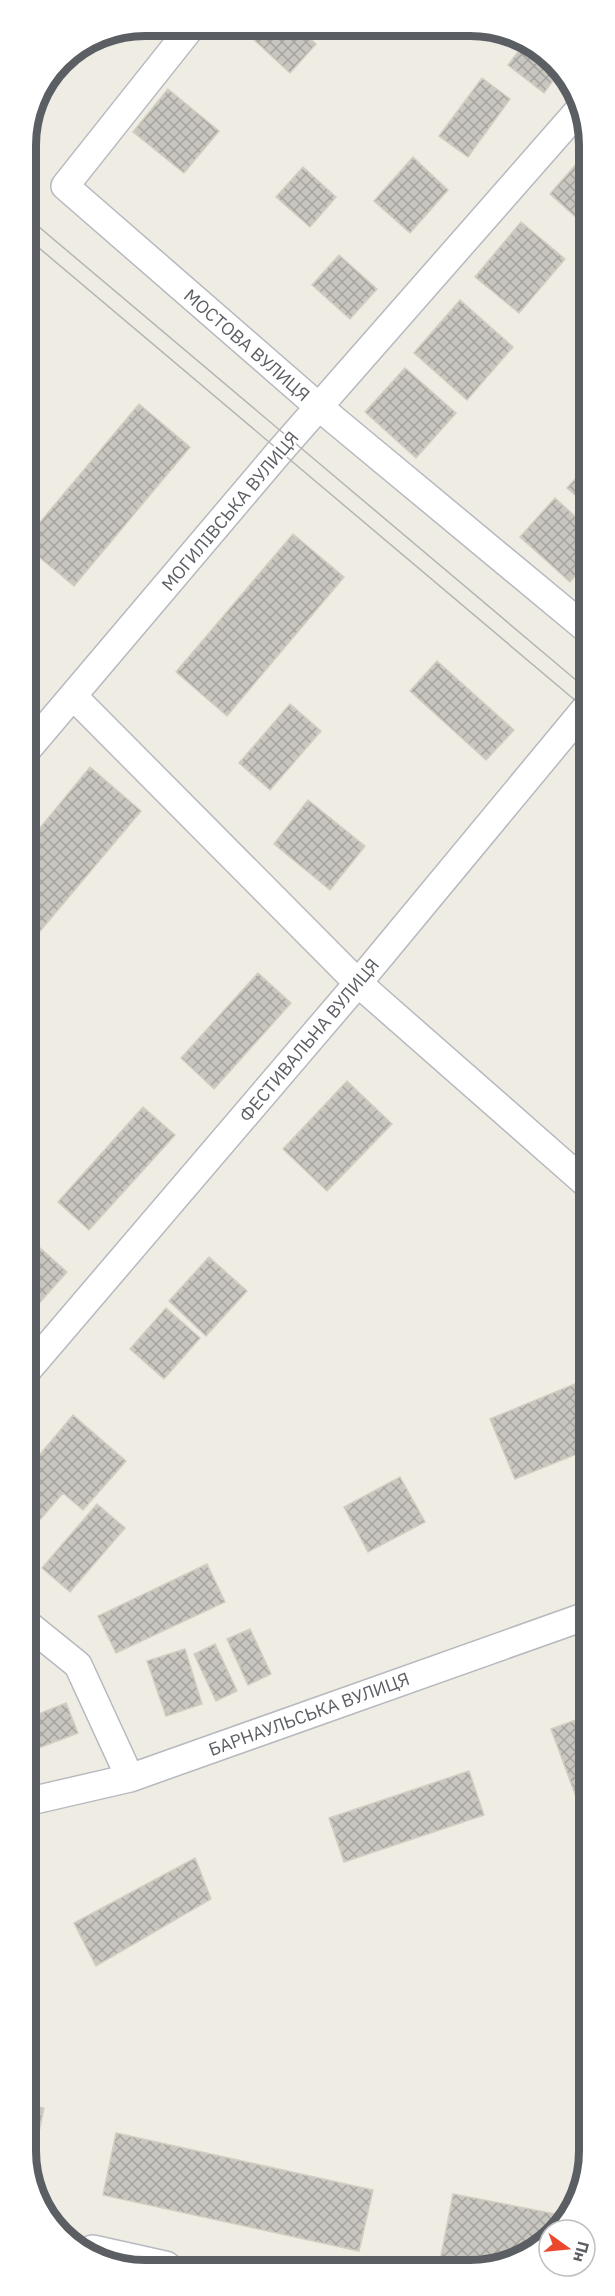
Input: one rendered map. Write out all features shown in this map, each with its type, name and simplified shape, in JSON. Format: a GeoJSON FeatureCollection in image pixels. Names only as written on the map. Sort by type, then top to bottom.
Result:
{"type":"FeatureCollection","features":[{"type":"Feature","properties":{"kind":"street","name":"МОСТОВА ВУЛИЦЯ"},"geometry":{"type":"LineString","coordinates":[[184,36],[65,186],[319,407],[579,622]]}},
{"type":"Feature","properties":{"kind":"street","name":"МОГИЛІВСЬКА ВУЛИЦЯ"},"geometry":{"type":"LineString","coordinates":[[36,739],[319,407],[575,115]]}},
{"type":"Feature","properties":{"kind":"street"},"geometry":{"type":"LineString","coordinates":[[73,696],[358,983],[579,1177]]}},
{"type":"Feature","properties":{"kind":"street","name":"ФЕСТИВАЛЬНА ВУЛИЦЯ"},"geometry":{"type":"LineString","coordinates":[[36,1360],[358,983],[579,716]]}},
{"type":"Feature","properties":{"kind":"street","name":"БАРНАУЛЬСЬКА ВУЛИЦЯ"},"geometry":{"type":"LineString","coordinates":[[36,1800],[130,1778],[579,1619]]}},
{"type":"Feature","properties":{"kind":"street"},"geometry":{"type":"LineString","coordinates":[[36,1631],[78,1665],[130,1778]]}},
{"type":"Feature","properties":{"kind":"building"},"geometry":{"type":"Polygon","coordinates":[[[250,36],[307,36],[316,44],[290,73],[250,36]]]}},
{"type":"Feature","properties":{"kind":"building"},"geometry":{"type":"Polygon","coordinates":[[[521,48],[531,54],[556,77],[544,93],[508,65],[521,48]]]}},
{"type":"Feature","properties":{"kind":"building"},"geometry":{"type":"Polygon","coordinates":[[[482,78],[510,99],[468,157],[439,136],[482,78]]]}},
{"type":"Feature","properties":{"kind":"building"},"geometry":{"type":"Polygon","coordinates":[[[168,89],[219,131],[184,173],[133,132],[168,89]]]}},
{"type":"Feature","properties":{"kind":"building"},"geometry":{"type":"Polygon","coordinates":[[[413,157],[448,190],[410,233],[374,201],[413,157]]]}},
{"type":"Feature","properties":{"kind":"building"},"geometry":{"type":"Polygon","coordinates":[[[579,161],[579,220],[550,194],[579,161]]]}},
{"type":"Feature","properties":{"kind":"building"},"geometry":{"type":"Polygon","coordinates":[[[303,167],[336,197],[310,227],[276,197],[303,167]]]}},
{"type":"Feature","properties":{"kind":"building"},"geometry":{"type":"Polygon","coordinates":[[[521,222],[565,259],[519,313],[475,277],[521,222]]]}},
{"type":"Feature","properties":{"kind":"building"},"geometry":{"type":"Polygon","coordinates":[[[339,255],[377,289],[350,319],[312,285],[339,255]]]}},
{"type":"Feature","properties":{"kind":"building"},"geometry":{"type":"Polygon","coordinates":[[[460,300],[513,347],[467,400],[414,353],[460,300]]]}},
{"type":"Feature","properties":{"kind":"building"},"geometry":{"type":"Polygon","coordinates":[[[405,368],[456,413],[416,458],[365,412],[405,368]]]}},
{"type":"Feature","properties":{"kind":"building"},"geometry":{"type":"Polygon","coordinates":[[[139,404],[190,447],[74,586],[36,554],[36,527],[139,404]]]}},
{"type":"Feature","properties":{"kind":"building"},"geometry":{"type":"Polygon","coordinates":[[[579,475],[579,498],[567,488],[579,475]]]}},
{"type":"Feature","properties":{"kind":"building"},"geometry":{"type":"Polygon","coordinates":[[[555,498],[579,520],[579,572],[570,582],[520,537],[555,498]]]}},
{"type":"Feature","properties":{"kind":"building"},"geometry":{"type":"Polygon","coordinates":[[[293,534],[344,577],[227,716],[176,672],[293,534]]]}},
{"type":"Feature","properties":{"kind":"building"},"geometry":{"type":"Polygon","coordinates":[[[437,661],[514,730],[486,760],[410,691],[437,661]]]}},
{"type":"Feature","properties":{"kind":"building"},"geometry":{"type":"Polygon","coordinates":[[[290,704],[321,731],[270,790],[239,763],[290,704]]]}},
{"type":"Feature","properties":{"kind":"building"},"geometry":{"type":"Polygon","coordinates":[[[90,767],[141,811],[36,936],[36,833],[90,767]]]}},
{"type":"Feature","properties":{"kind":"building"},"geometry":{"type":"Polygon","coordinates":[[[308,800],[365,846],[330,890],[274,844],[308,800]]]}},
{"type":"Feature","properties":{"kind":"building"},"geometry":{"type":"Polygon","coordinates":[[[258,973],[291,1003],[214,1089],[181,1058],[258,973]]]}},
{"type":"Feature","properties":{"kind":"building"},"geometry":{"type":"Polygon","coordinates":[[[347,1081],[392,1124],[327,1191],[283,1149],[347,1081]]]}},
{"type":"Feature","properties":{"kind":"building"},"geometry":{"type":"Polygon","coordinates":[[[143,1107],[175,1135],[89,1230],[58,1202],[143,1107]]]}},
{"type":"Feature","properties":{"kind":"building"},"geometry":{"type":"Polygon","coordinates":[[[36,1244],[67,1272],[36,1307],[36,1244]]]}},
{"type":"Feature","properties":{"kind":"building"},"geometry":{"type":"Polygon","coordinates":[[[209,1257],[247,1291],[206,1336],[169,1301],[209,1257]]]}},
{"type":"Feature","properties":{"kind":"building"},"geometry":{"type":"Polygon","coordinates":[[[166,1308],[200,1338],[164,1379],[130,1349],[166,1308]]]}},
{"type":"Feature","properties":{"kind":"building"},"geometry":{"type":"Polygon","coordinates":[[[579,1382],[579,1453],[515,1479],[490,1419],[579,1382]]]}},
{"type":"Feature","properties":{"kind":"building"},"geometry":{"type":"Polygon","coordinates":[[[73,1415],[126,1461],[83,1510],[63,1493],[36,1524],[36,1459],[73,1415]]]}},
{"type":"Feature","properties":{"kind":"building"},"geometry":{"type":"Polygon","coordinates":[[[400,1477],[425,1522],[368,1552],[344,1507],[400,1477]]]}},
{"type":"Feature","properties":{"kind":"building"},"geometry":{"type":"Polygon","coordinates":[[[97,1504],[125,1528],[70,1592],[42,1568],[97,1504]]]}},
{"type":"Feature","properties":{"kind":"building"},"geometry":{"type":"Polygon","coordinates":[[[207,1564],[225,1602],[116,1653],[98,1616],[207,1564]]]}},
{"type":"Feature","properties":{"kind":"building"},"geometry":{"type":"Polygon","coordinates":[[[250,1629],[271,1674],[248,1685],[227,1639],[250,1629]]]}},
{"type":"Feature","properties":{"kind":"building"},"geometry":{"type":"Polygon","coordinates":[[[215,1644],[237,1691],[216,1701],[194,1654],[215,1644]]]}},
{"type":"Feature","properties":{"kind":"building"},"geometry":{"type":"Polygon","coordinates":[[[185,1649],[202,1704],[166,1716],[147,1661],[185,1649]]]}},
{"type":"Feature","properties":{"kind":"building"},"geometry":{"type":"Polygon","coordinates":[[[66,1703],[78,1733],[36,1749],[36,1715],[66,1703]]]}},
{"type":"Feature","properties":{"kind":"building"},"geometry":{"type":"Polygon","coordinates":[[[579,1719],[579,1805],[551,1729],[579,1719]]]}},
{"type":"Feature","properties":{"kind":"building"},"geometry":{"type":"Polygon","coordinates":[[[469,1771],[484,1815],[344,1862],[329,1818],[469,1771]]]}},
{"type":"Feature","properties":{"kind":"building"},"geometry":{"type":"Polygon","coordinates":[[[195,1858],[211,1899],[96,1966],[74,1923],[195,1858]]]}},
{"type":"Feature","properties":{"kind":"building"},"geometry":{"type":"Polygon","coordinates":[[[36,2106],[44,2108],[36,2146],[36,2106]]]}},
{"type":"Feature","properties":{"kind":"building"},"geometry":{"type":"Polygon","coordinates":[[[116,2133],[373,2190],[359,2251],[103,2195],[116,2133]]]}},
{"type":"Feature","properties":{"kind":"building"},"geometry":{"type":"Polygon","coordinates":[[[453,2194],[559,2215],[557,2218],[537,2218],[537,2238],[512,2252],[492,2258],[440,2260],[453,2194]]]}},
{"type":"Feature","properties":{"kind":"tram line"},"geometry":{"type":"LineString","coordinates":[[36,224],[579,683]]}},
{"type":"Feature","properties":{"kind":"tram line"},"geometry":{"type":"LineString","coordinates":[[36,245],[579,704]]}}]}
